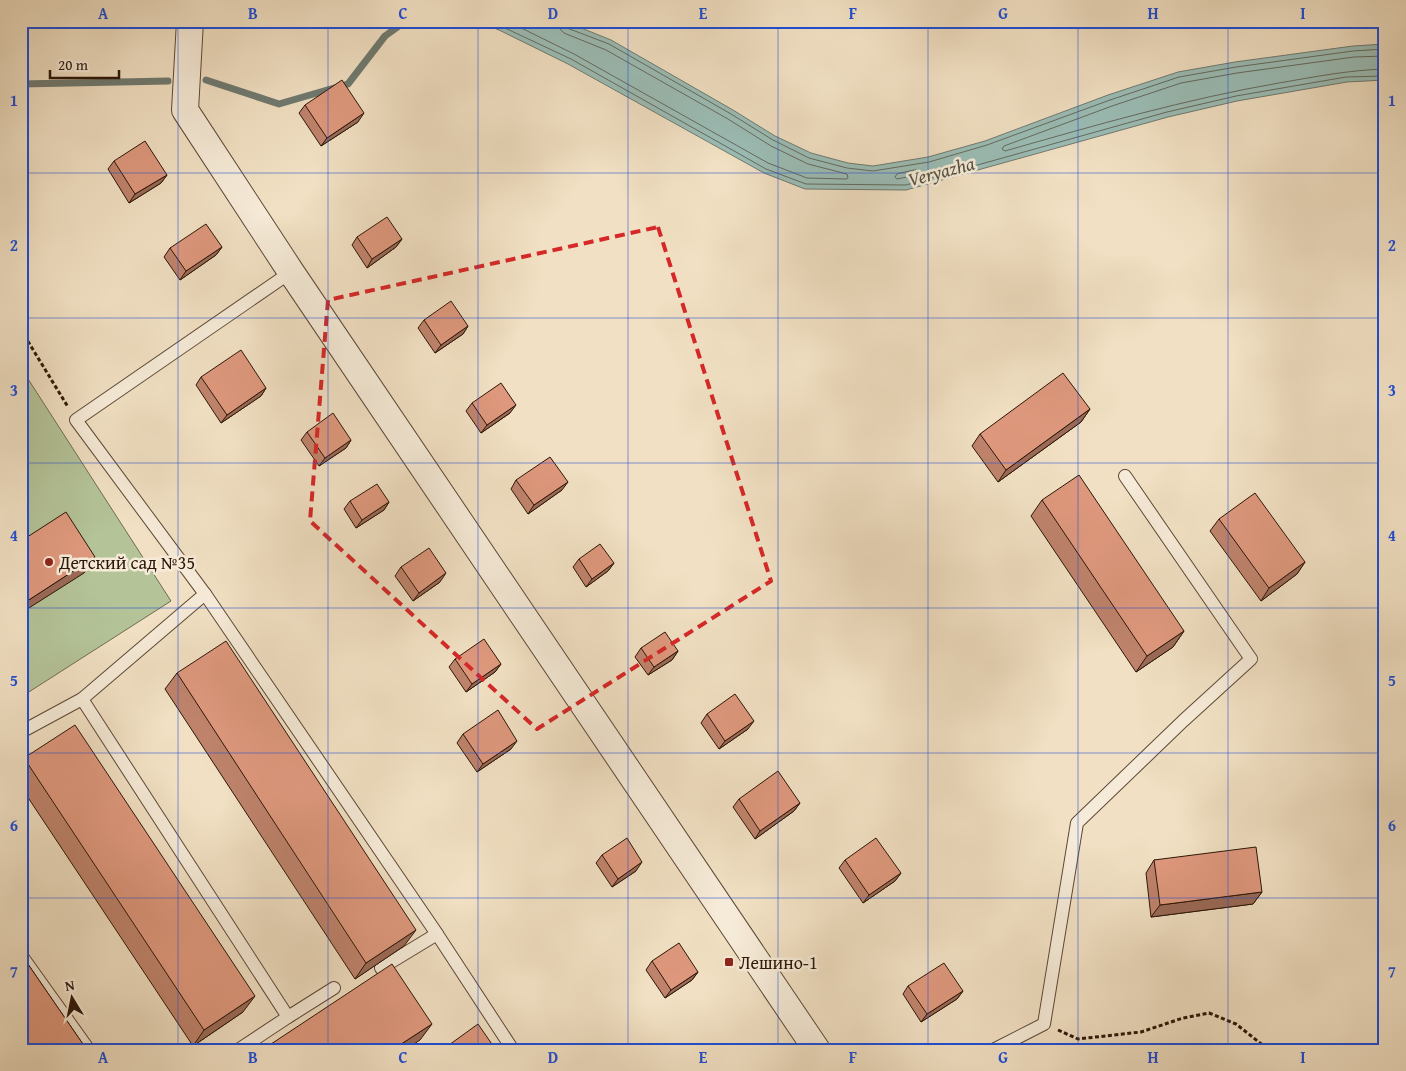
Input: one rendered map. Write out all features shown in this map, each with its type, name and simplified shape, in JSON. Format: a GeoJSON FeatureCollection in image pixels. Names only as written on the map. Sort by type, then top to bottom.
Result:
{"type":"FeatureCollection","features":[{"type":"Feature","properties":{"kind":"street"},"geometry":{"type":"LineString","coordinates":[[190,21],[185,110],[291,272],[817,1050]]}},
{"type":"Feature","properties":{"kind":"lane"},"geometry":{"type":"LineString","coordinates":[[291,272],[76,420],[205,594],[437,934],[513,1050]]}},
{"type":"Feature","properties":{"kind":"lane"},"geometry":{"type":"LineString","coordinates":[[993,1050],[1044,1024],[1077,823],[1183,721],[1251,659],[1125,476]]}},
{"type":"Feature","properties":{"kind":"lane"},"geometry":{"type":"LineString","coordinates":[[21,732],[82,699],[205,594]]}},
{"type":"Feature","properties":{"kind":"lane"},"geometry":{"type":"LineString","coordinates":[[82,699],[288,1017]]}},
{"type":"Feature","properties":{"kind":"lane"},"geometry":{"type":"LineString","coordinates":[[381,968],[437,934]]}},
{"type":"Feature","properties":{"kind":"lane"},"geometry":{"type":"LineString","coordinates":[[21,955],[89,1050]]}},
{"type":"Feature","properties":{"kind":"lane"},"geometry":{"type":"LineString","coordinates":[[238,1050],[334,988]]}},
{"type":"Feature","properties":{"kind":"path"},"geometry":{"type":"LineString","coordinates":[[21,330],[76,420]]}},
{"type":"Feature","properties":{"kind":"path"},"geometry":{"type":"LineString","coordinates":[[1044,1024],[1078,1039],[1141,1032],[1183,1018],[1209,1014],[1236,1024],[1269,1050]]}},
{"type":"Feature","properties":{"kind":"highlighted area"},"geometry":{"type":"Polygon","coordinates":[[[658,227],[771,581],[537,729],[310,521],[328,300],[658,227]]]}},
{"type":"Feature","properties":{"kind":"green space"},"geometry":{"type":"Polygon","coordinates":[[[21,368],[171,601],[21,697],[21,368]]]}},
{"type":"Feature","properties":{"kind":"water","name":"Veryazha"},"geometry":{"type":"Polygon","coordinates":[[[476,21],[564,21],[611,40],[775,136],[811,153],[848,163],[873,166],[928,157],[985,141],[1108,95],[1178,72],[1235,62],[1353,46],[1385,44],[1385,80],[1347,82],[1237,101],[1168,117],[906,190],[805,189],[764,173],[568,64],[499,30],[476,21]]]}},
{"type":"Feature","properties":{"kind":"building"},"geometry":{"type":"Polygon","coordinates":[[[342,80],[364,113],[327,138],[305,105],[342,80]]]}},
{"type":"Feature","properties":{"kind":"building"},"geometry":{"type":"Polygon","coordinates":[[[145,141],[167,175],[135,194],[114,161],[145,141]]]}},
{"type":"Feature","properties":{"kind":"building"},"geometry":{"type":"Polygon","coordinates":[[[387,217],[402,239],[372,259],[357,237],[387,217]]]}},
{"type":"Feature","properties":{"kind":"building"},"geometry":{"type":"Polygon","coordinates":[[[206,224],[222,247],[186,271],[170,248],[206,224]]]}},
{"type":"Feature","properties":{"kind":"building"},"geometry":{"type":"Polygon","coordinates":[[[451,301],[468,326],[441,345],[424,320],[451,301]]]}},
{"type":"Feature","properties":{"kind":"building"},"geometry":{"type":"Polygon","coordinates":[[[241,350],[266,388],[227,415],[201,377],[241,350]]]}},
{"type":"Feature","properties":{"kind":"building"},"geometry":{"type":"Polygon","coordinates":[[[1063,373],[1090,409],[1006,470],[980,434],[1063,373]]]}},
{"type":"Feature","properties":{"kind":"building"},"geometry":{"type":"Polygon","coordinates":[[[501,383],[516,405],[487,425],[472,403],[501,383]]]}},
{"type":"Feature","properties":{"kind":"building"},"geometry":{"type":"Polygon","coordinates":[[[333,413],[351,440],[325,458],[307,432],[333,413]]]}},
{"type":"Feature","properties":{"kind":"building"},"geometry":{"type":"Polygon","coordinates":[[[550,457],[568,482],[534,505],[516,480],[550,457]]]}},
{"type":"Feature","properties":{"kind":"building"},"geometry":{"type":"Polygon","coordinates":[[[1079,475],[1184,631],[1147,656],[1042,500],[1079,475]]]}},
{"type":"Feature","properties":{"kind":"building"},"geometry":{"type":"Polygon","coordinates":[[[377,484],[389,502],[362,520],[350,501],[377,484]]]}},
{"type":"Feature","properties":{"kind":"building"},"geometry":{"type":"Polygon","coordinates":[[[1255,493],[1305,562],[1269,588],[1219,519],[1255,493]]]}},
{"type":"Feature","properties":{"kind":"building","name":"Детский сад №35"},"geometry":{"type":"Polygon","coordinates":[[[66,512],[95,557],[21,605],[21,541],[66,512]]]}},
{"type":"Feature","properties":{"kind":"building"},"geometry":{"type":"Polygon","coordinates":[[[600,544],[614,563],[592,579],[579,559],[600,544]]]}},
{"type":"Feature","properties":{"kind":"building"},"geometry":{"type":"Polygon","coordinates":[[[429,548],[446,573],[419,593],[401,567],[429,548]]]}},
{"type":"Feature","properties":{"kind":"building"},"geometry":{"type":"Polygon","coordinates":[[[665,632],[678,651],[654,667],[641,648],[665,632]]]}},
{"type":"Feature","properties":{"kind":"building"},"geometry":{"type":"Polygon","coordinates":[[[484,639],[501,664],[472,684],[455,659],[484,639]]]}},
{"type":"Feature","properties":{"kind":"building"},"geometry":{"type":"Polygon","coordinates":[[[226,641],[416,930],[366,963],[177,673],[226,641]]]}},
{"type":"Feature","properties":{"kind":"building"},"geometry":{"type":"Polygon","coordinates":[[[735,694],[754,721],[725,741],[707,714],[735,694]]]}},
{"type":"Feature","properties":{"kind":"building"},"geometry":{"type":"Polygon","coordinates":[[[498,710],[517,741],[483,764],[463,734],[498,710]]]}},
{"type":"Feature","properties":{"kind":"building"},"geometry":{"type":"Polygon","coordinates":[[[75,725],[255,996],[204,1030],[24,758],[75,725]]]}},
{"type":"Feature","properties":{"kind":"building"},"geometry":{"type":"Polygon","coordinates":[[[778,771],[800,803],[760,831],[739,799],[778,771]]]}},
{"type":"Feature","properties":{"kind":"building"},"geometry":{"type":"Polygon","coordinates":[[[627,838],[642,862],[618,879],[602,855],[627,838]]]}},
{"type":"Feature","properties":{"kind":"building"},"geometry":{"type":"Polygon","coordinates":[[[876,838],[901,873],[869,895],[845,860],[876,838]]]}},
{"type":"Feature","properties":{"kind":"building"},"geometry":{"type":"Polygon","coordinates":[[[1256,847],[1262,892],[1160,905],[1154,860],[1256,847]]]}},
{"type":"Feature","properties":{"kind":"building"},"geometry":{"type":"Polygon","coordinates":[[[679,943],[698,972],[671,990],[652,961],[679,943]]]}},
{"type":"Feature","properties":{"kind":"building"},"geometry":{"type":"Polygon","coordinates":[[[21,954],[87,1050],[28,1050],[21,1040],[21,954]]]}},
{"type":"Feature","properties":{"kind":"building"},"geometry":{"type":"Polygon","coordinates":[[[944,963],[963,991],[927,1014],[908,986],[944,963]]]}},
{"type":"Feature","properties":{"kind":"building"},"geometry":{"type":"Polygon","coordinates":[[[392,964],[432,1024],[392,1050],[262,1050],[392,964]]]}},
{"type":"Feature","properties":{"kind":"building"},"geometry":{"type":"Polygon","coordinates":[[[478,1024],[496,1050],[442,1050],[478,1024]]]}},
{"type":"Feature","properties":{"kind":"waterway"},"geometry":{"type":"LineString","coordinates":[[206,80],[279,104],[348,84],[385,36],[406,21]]}},
{"type":"Feature","properties":{"kind":"waterway"},"geometry":{"type":"LineString","coordinates":[[21,84],[168,81]]}},
{"type":"Feature","properties":{"kind":"place","name":"Детский сад №35"},"geometry":{"type":"Point","coordinates":[49,562]}},
{"type":"Feature","properties":{"kind":"place","name":"Лешино-1"},"geometry":{"type":"Point","coordinates":[729,962]}}]}
